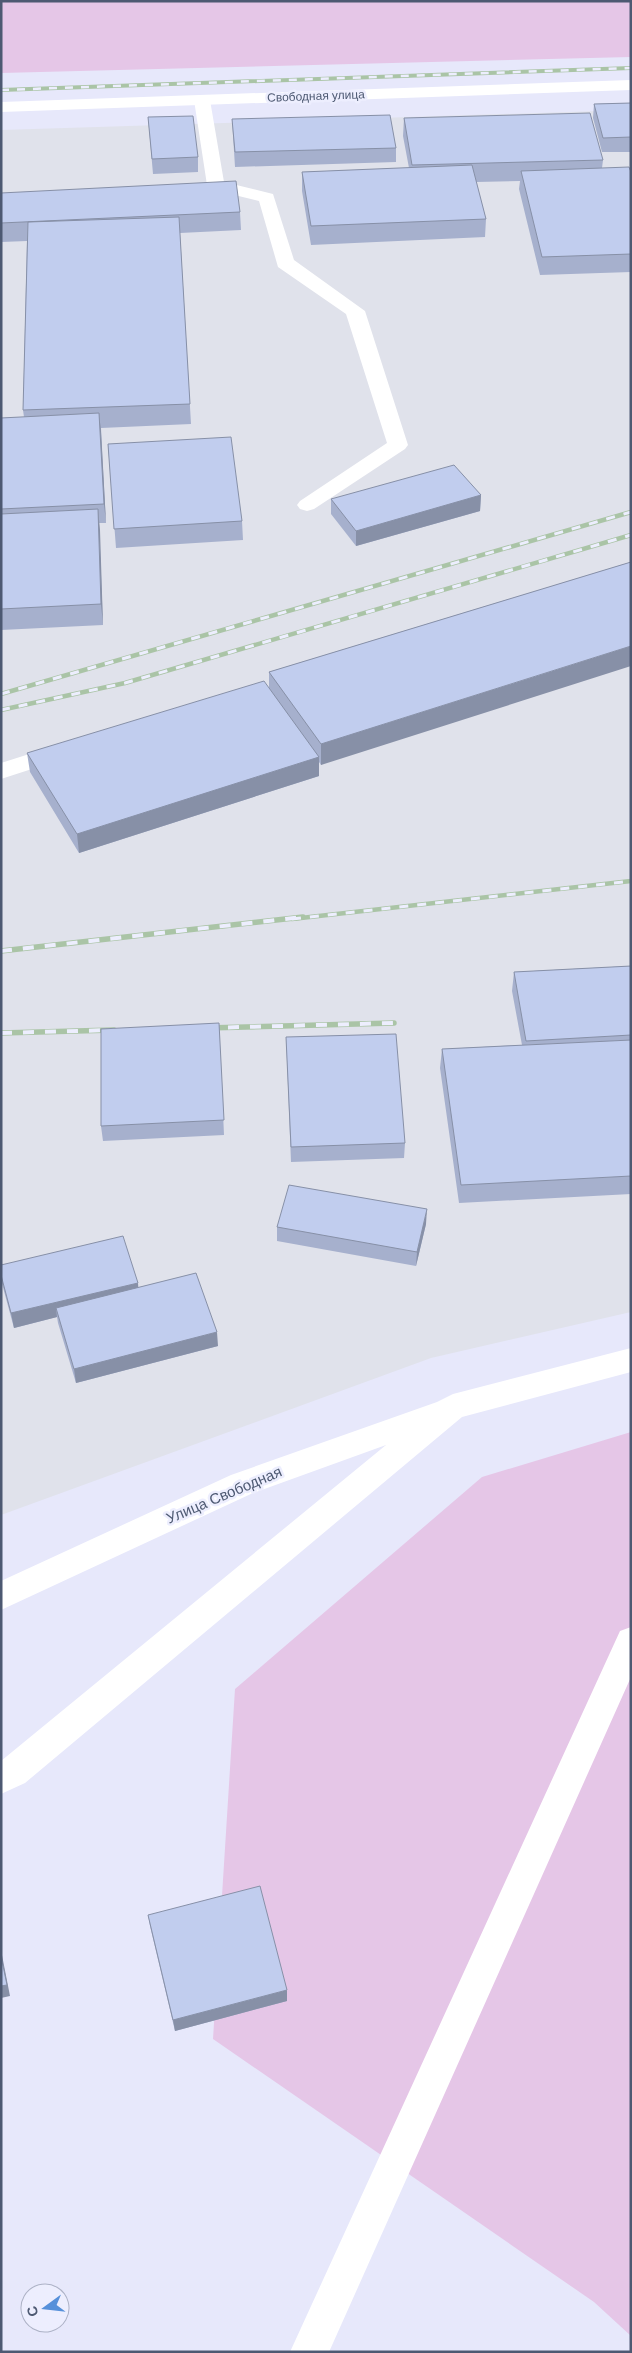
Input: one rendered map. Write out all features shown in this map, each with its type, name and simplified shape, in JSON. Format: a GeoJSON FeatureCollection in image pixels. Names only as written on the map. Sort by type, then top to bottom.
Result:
{"type":"FeatureCollection","features":[{"type":"Feature","properties":{"kind":"street","name":"Свободная улица"},"geometry":{"type":"LineString","coordinates":[[1,107],[631,85]]}},
{"type":"Feature","properties":{"kind":"street"},"geometry":{"type":"LineString","coordinates":[[202,100],[206,185],[267,198],[285,262],[354,311],[398,445],[307,505]]}},
{"type":"Feature","properties":{"kind":"street"},"geometry":{"type":"LineString","coordinates":[[1,770],[87,743]]}},
{"type":"Feature","properties":{"kind":"street","name":"Улица Свободная"},"geometry":{"type":"LineString","coordinates":[[1,1596],[242,1484],[452,1407],[631,1360]]}},
{"type":"Feature","properties":{"kind":"street"},"geometry":{"type":"LineString","coordinates":[[1,1778],[21,1766],[452,1407]]}},
{"type":"Feature","properties":{"kind":"street"},"geometry":{"type":"LineString","coordinates":[[309,2352],[631,1641]]}},
{"type":"Feature","properties":{"kind":"shaded area"},"geometry":{"type":"Polygon","coordinates":[[[1,1],[631,1],[631,57],[1,73],[1,1]]]}},
{"type":"Feature","properties":{"kind":"shaded area"},"geometry":{"type":"Polygon","coordinates":[[[631,110],[631,1312],[431,1358],[1,1515],[1,130],[631,110]]]}},
{"type":"Feature","properties":{"kind":"shaded area"},"geometry":{"type":"Polygon","coordinates":[[[631,1432],[631,2336],[594,2302],[213,2039],[235,1689],[482,1477],[631,1432]]]}},
{"type":"Feature","properties":{"kind":"building"},"geometry":{"type":"Polygon","coordinates":[[[631,103],[631,137],[603,138],[594,104],[631,103]]]}},
{"type":"Feature","properties":{"kind":"building"},"geometry":{"type":"Polygon","coordinates":[[[590,113],[603,160],[412,165],[404,118],[590,113]]]}},
{"type":"Feature","properties":{"kind":"building"},"geometry":{"type":"Polygon","coordinates":[[[390,115],[396,148],[235,152],[232,119],[390,115]]]}},
{"type":"Feature","properties":{"kind":"building"},"geometry":{"type":"Polygon","coordinates":[[[193,116],[198,157],[152,159],[148,117],[193,116]]]}},
{"type":"Feature","properties":{"kind":"building"},"geometry":{"type":"Polygon","coordinates":[[[472,165],[486,219],[311,226],[302,172],[472,165]]]}},
{"type":"Feature","properties":{"kind":"building"},"geometry":{"type":"Polygon","coordinates":[[[629,167],[631,172],[631,254],[542,257],[521,171],[629,167]]]}},
{"type":"Feature","properties":{"kind":"building"},"geometry":{"type":"Polygon","coordinates":[[[236,181],[240,212],[1,223],[1,193],[236,181]]]}},
{"type":"Feature","properties":{"kind":"building"},"geometry":{"type":"Polygon","coordinates":[[[179,217],[190,404],[23,410],[28,222],[179,217]]]}},
{"type":"Feature","properties":{"kind":"building"},"geometry":{"type":"Polygon","coordinates":[[[99,413],[104,504],[1,509],[1,418],[99,413]]]}},
{"type":"Feature","properties":{"kind":"building"},"geometry":{"type":"Polygon","coordinates":[[[231,437],[242,521],[114,529],[108,444],[231,437]]]}},
{"type":"Feature","properties":{"kind":"building"},"geometry":{"type":"Polygon","coordinates":[[[454,465],[481,495],[356,531],[331,499],[454,465]]]}},
{"type":"Feature","properties":{"kind":"building"},"geometry":{"type":"Polygon","coordinates":[[[98,509],[101,604],[1,609],[1,514],[98,509]]]}},
{"type":"Feature","properties":{"kind":"building"},"geometry":{"type":"Polygon","coordinates":[[[631,562],[631,646],[321,744],[269,672],[631,562]]]}},
{"type":"Feature","properties":{"kind":"building"},"geometry":{"type":"Polygon","coordinates":[[[264,681],[319,757],[77,834],[27,753],[264,681]]]}},
{"type":"Feature","properties":{"kind":"building"},"geometry":{"type":"Polygon","coordinates":[[[631,966],[631,1035],[526,1041],[514,972],[631,966]]]}},
{"type":"Feature","properties":{"kind":"building"},"geometry":{"type":"Polygon","coordinates":[[[219,1023],[224,1120],[101,1126],[101,1029],[219,1023]]]}},
{"type":"Feature","properties":{"kind":"building"},"geometry":{"type":"Polygon","coordinates":[[[396,1034],[405,1143],[291,1147],[286,1037],[396,1034]]]}},
{"type":"Feature","properties":{"kind":"building"},"geometry":{"type":"Polygon","coordinates":[[[631,1040],[631,1176],[461,1185],[442,1049],[631,1040]]]}},
{"type":"Feature","properties":{"kind":"building"},"geometry":{"type":"Polygon","coordinates":[[[289,1185],[427,1209],[417,1252],[277,1227],[289,1185]]]}},
{"type":"Feature","properties":{"kind":"building"},"geometry":{"type":"Polygon","coordinates":[[[123,1236],[138,1283],[11,1313],[1,1275],[1,1265],[123,1236]]]}},
{"type":"Feature","properties":{"kind":"building"},"geometry":{"type":"Polygon","coordinates":[[[196,1273],[217,1332],[74,1369],[56,1308],[196,1273]]]}},
{"type":"Feature","properties":{"kind":"building"},"geometry":{"type":"Polygon","coordinates":[[[260,1886],[287,1990],[173,2020],[148,1915],[260,1886]]]}},
{"type":"Feature","properties":{"kind":"building"},"geometry":{"type":"Polygon","coordinates":[[[1,1956],[7,1985],[1,1986],[1,1956]]]}},
{"type":"Feature","properties":{"kind":"railway"},"geometry":{"type":"LineString","coordinates":[[1,90],[631,68]]}},
{"type":"Feature","properties":{"kind":"railway"},"geometry":{"type":"LineString","coordinates":[[1,694],[631,512]]}},
{"type":"Feature","properties":{"kind":"railway"},"geometry":{"type":"LineString","coordinates":[[1,710],[125,683],[631,535]]}},
{"type":"Feature","properties":{"kind":"railway"},"geometry":{"type":"LineString","coordinates":[[292,919],[631,881]]}},
{"type":"Feature","properties":{"kind":"railway"},"geometry":{"type":"LineString","coordinates":[[1,951],[303,917]]}},
{"type":"Feature","properties":{"kind":"railway"},"geometry":{"type":"LineString","coordinates":[[206,1028],[394,1023]]}},
{"type":"Feature","properties":{"kind":"railway"},"geometry":{"type":"LineString","coordinates":[[1,1033],[114,1030]]}}]}
